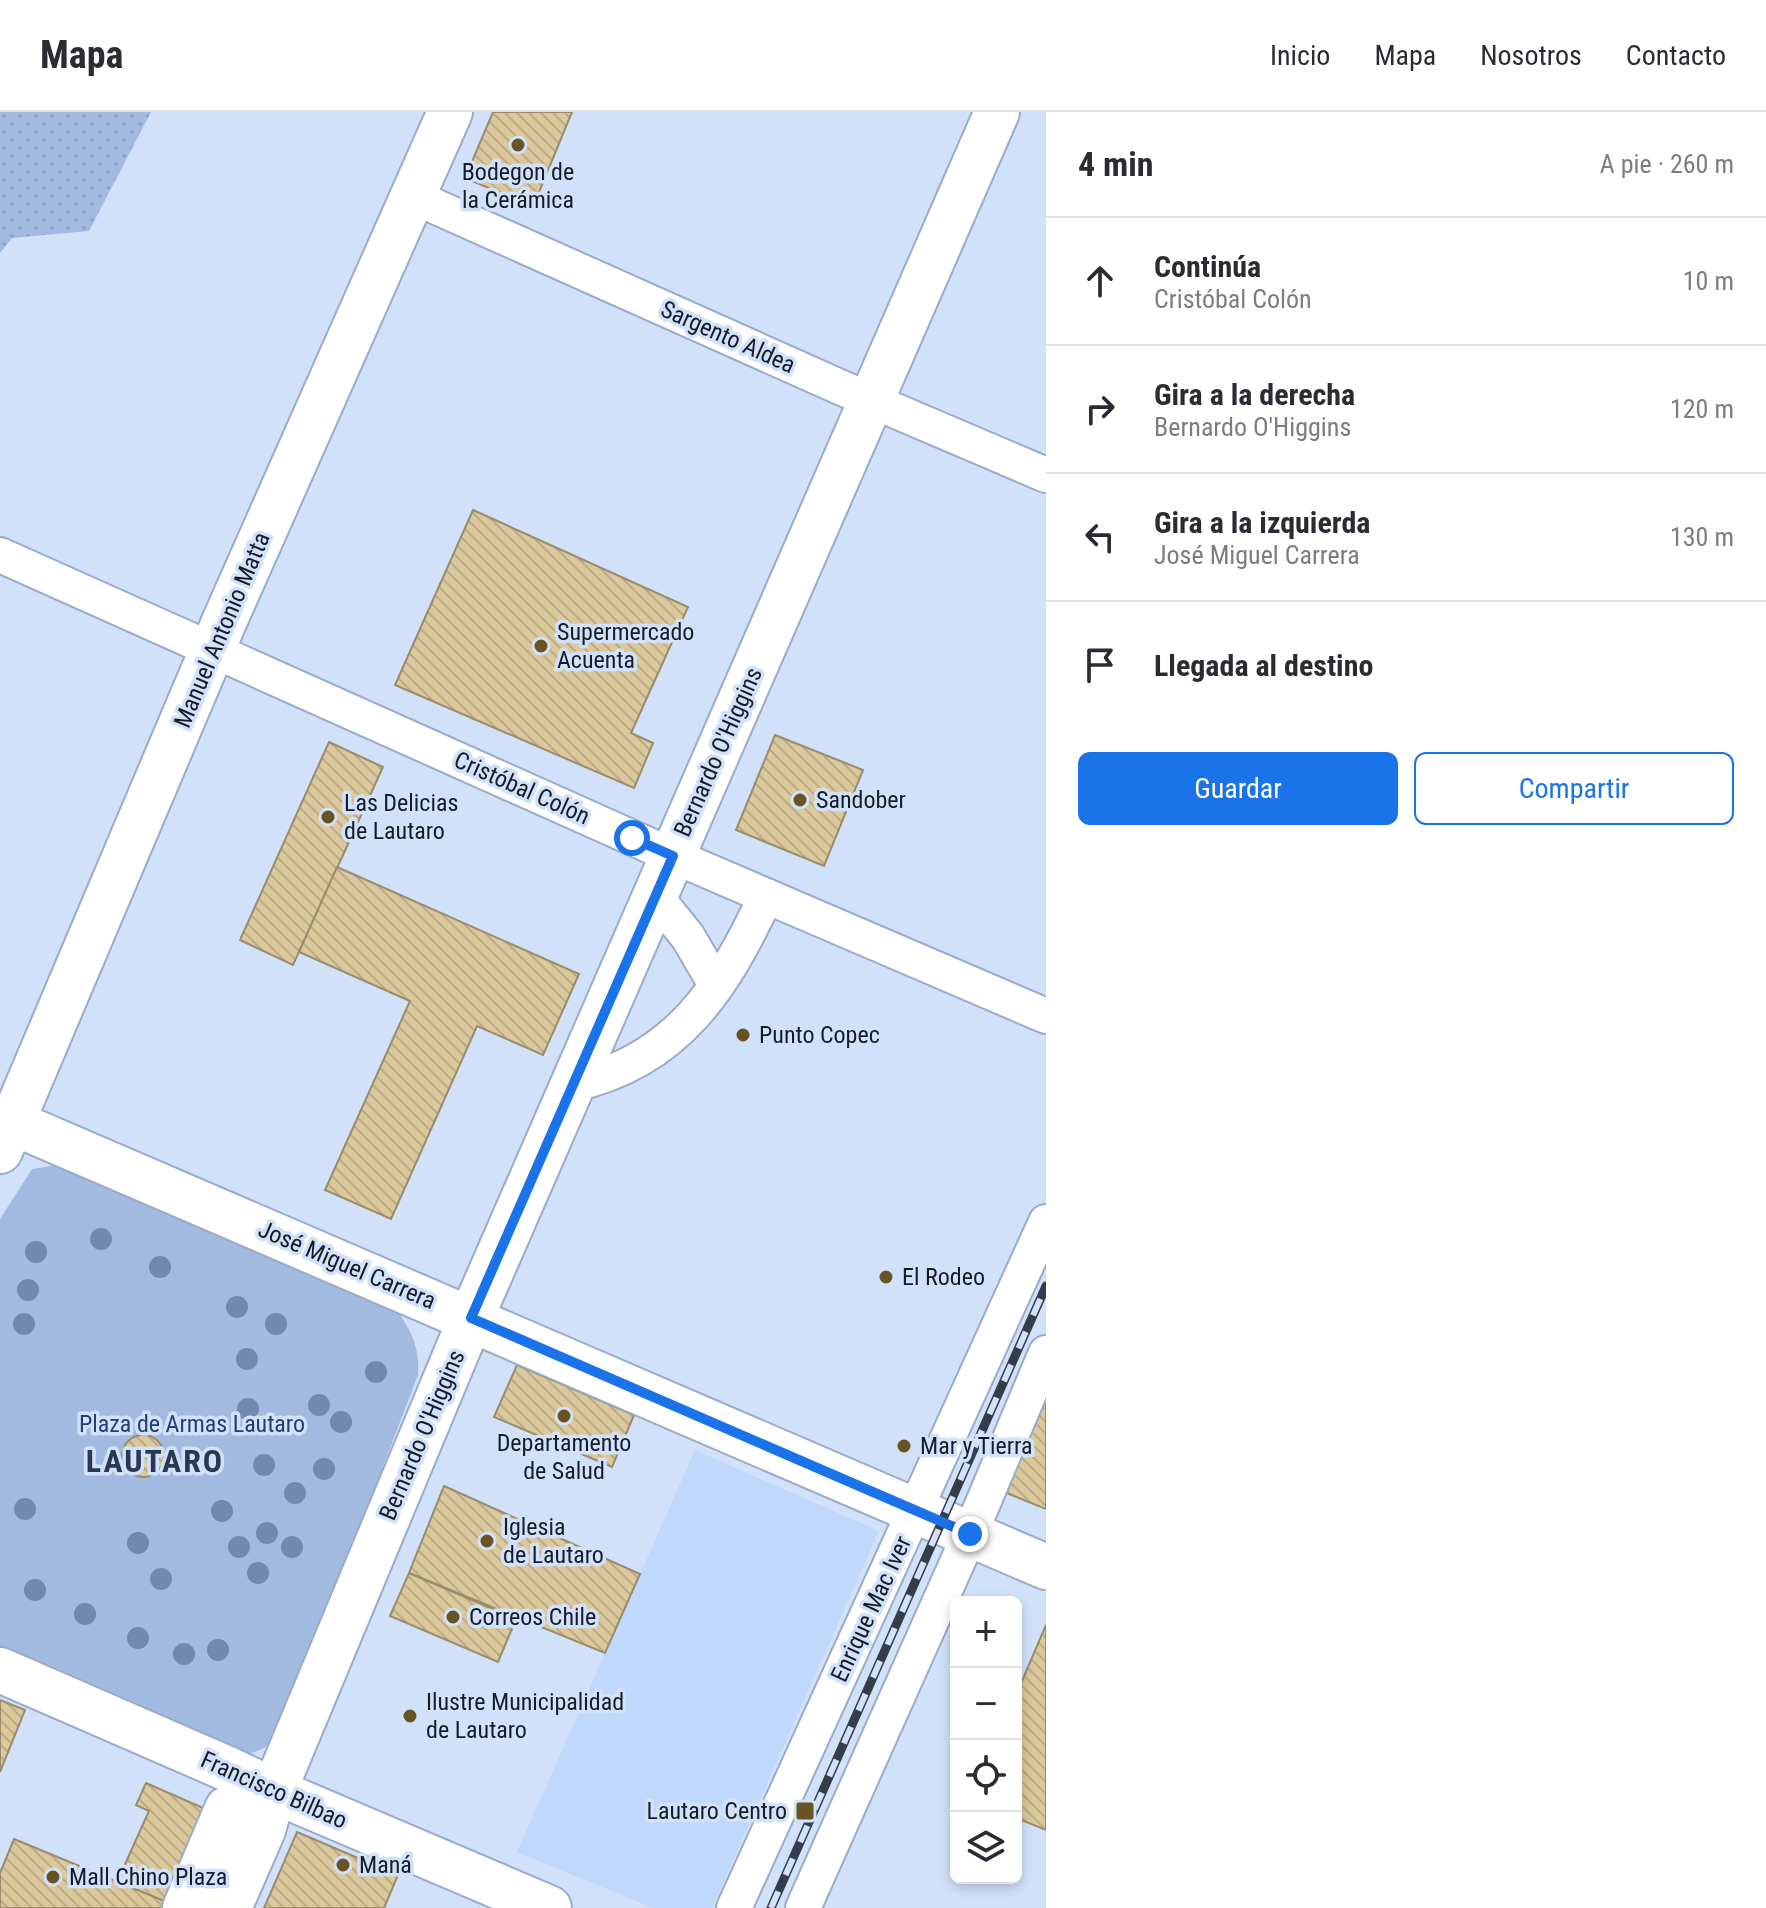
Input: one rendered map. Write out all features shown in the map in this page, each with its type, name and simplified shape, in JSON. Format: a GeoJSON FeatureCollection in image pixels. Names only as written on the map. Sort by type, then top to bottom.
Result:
{"type":"FeatureCollection","features":[{"type":"Feature","properties":{"kind":"main road","name":"Manuel Antonio Matta"},"geometry":{"type":"LineString","coordinates":[[4,1130],[450,112]]}},
{"type":"Feature","properties":{"kind":"main road","name":"Bernardo O'Higgins"},"geometry":{"type":"LineString","coordinates":[[229,1908],[263,1830],[274,1791],[471,1318],[997,112]]}},
{"type":"Feature","properties":{"kind":"main road","name":"José Miguel Carrera"},"geometry":{"type":"LineString","coordinates":[[4,1130],[471,1318],[1046,1567]]}},
{"type":"Feature","properties":{"kind":"main road","name":"Francisco Bilbao"},"geometry":{"type":"LineString","coordinates":[[0,1670],[549,1908]]}},
{"type":"Feature","properties":{"kind":"main road"},"geometry":{"type":"LineString","coordinates":[[185,1908],[227,1809],[274,1791]]}},
{"type":"Feature","properties":{"kind":"street","name":"Sargento Aldea"},"geometry":{"type":"LineString","coordinates":[[412,196],[871,401],[1046,475]]}},
{"type":"Feature","properties":{"kind":"street","name":"Cristóbal Colón"},"geometry":{"type":"LineString","coordinates":[[0,555],[673,856],[1046,1016]]}},
{"type":"Feature","properties":{"kind":"street"},"geometry":{"type":"LineString","coordinates":[[655,896],[688,937],[716,985]]}},
{"type":"Feature","properties":{"kind":"street"},"geometry":{"type":"LineString","coordinates":[[574,1084],[621,1070],[663,1045],[700,1008],[716,985],[746,941],[766,896]]}},
{"type":"Feature","properties":{"kind":"street","name":"Enrique Mac Iver"},"geometry":{"type":"LineString","coordinates":[[734,1908],[1046,1222]]}},
{"type":"Feature","properties":{"kind":"street"},"geometry":{"type":"LineString","coordinates":[[803,1908],[970,1534],[1046,1353]]}},
{"type":"Feature","properties":{"kind":"shaded area"},"geometry":{"type":"Polygon","coordinates":[[[695,1450],[879,1531],[712,1908],[653,1908],[517,1852],[695,1450]]]}},
{"type":"Feature","properties":{"kind":"green space"},"geometry":{"type":"Polygon","coordinates":[[[0,112],[151,112],[89,231],[12,238],[0,253],[0,112]]]}},
{"type":"Feature","properties":{"kind":"green space","name":"Plaza de Armas Lautaro"},"geometry":{"type":"Polygon","coordinates":[[[69,1163],[394,1305],[416,1346],[418,1375],[288,1716],[280,1733],[270,1744],[239,1757],[0,1654],[0,1219],[32,1169],[69,1163]]]}},
{"type":"Feature","properties":{"kind":"building","name":"Bodegon de la Cerámica"},"geometry":{"type":"Polygon","coordinates":[[[493,112],[572,112],[533,207],[465,178],[493,112]]]}},
{"type":"Feature","properties":{"kind":"building","name":"Supermercado Acuenta"},"geometry":{"type":"Polygon","coordinates":[[[473,510],[688,607],[631,733],[653,743],[634,788],[395,685],[473,510]]]}},
{"type":"Feature","properties":{"kind":"building","name":"Sandober"},"geometry":{"type":"Polygon","coordinates":[[[775,735],[863,770],[824,866],[736,830],[775,735]]]}},
{"type":"Feature","properties":{"kind":"building","name":"Las Delicias de Lautaro"},"geometry":{"type":"Polygon","coordinates":[[[329,742],[383,767],[293,965],[240,940],[329,742]]]}},
{"type":"Feature","properties":{"kind":"building"},"geometry":{"type":"Polygon","coordinates":[[[337,867],[579,974],[543,1055],[477,1026],[391,1219],[325,1190],[410,1001],[299,952],[337,867]]]}},
{"type":"Feature","properties":{"kind":"building","name":"Departamento de Salud"},"geometry":{"type":"Polygon","coordinates":[[[517,1365],[634,1415],[612,1467],[494,1417],[517,1365]]]}},
{"type":"Feature","properties":{"kind":"building"},"geometry":{"type":"Polygon","coordinates":[[[1046,1379],[1046,1509],[999,1490],[1046,1379]]]}},
{"type":"Feature","properties":{"kind":"building"},"geometry":{"type":"Polygon","coordinates":[[[143,1435],[158,1441],[164,1456],[158,1471],[143,1477],[128,1471],[122,1456],[128,1441],[143,1435]]]}},
{"type":"Feature","properties":{"kind":"building"},"geometry":{"type":"Polygon","coordinates":[[[444,1486],[640,1574],[605,1653],[409,1573],[444,1486]]]}},
{"type":"Feature","properties":{"kind":"building","name":"Correos Chile"},"geometry":{"type":"Polygon","coordinates":[[[409,1573],[516,1619],[498,1662],[390,1616],[409,1573]]]}},
{"type":"Feature","properties":{"kind":"building"},"geometry":{"type":"Polygon","coordinates":[[[1046,1625],[1046,1830],[1022,1820],[1022,1681],[1046,1625]]]}},
{"type":"Feature","properties":{"kind":"building"},"geometry":{"type":"Polygon","coordinates":[[[0,1700],[25,1710],[0,1772],[0,1700]]]}},
{"type":"Feature","properties":{"kind":"building"},"geometry":{"type":"Polygon","coordinates":[[[146,1783],[210,1811],[169,1903],[117,1882],[149,1811],[136,1805],[146,1783]]]}},
{"type":"Feature","properties":{"kind":"building"},"geometry":{"type":"Polygon","coordinates":[[[297,1832],[398,1875],[384,1908],[264,1908],[297,1832]]]}},
{"type":"Feature","properties":{"kind":"building","name":"Mall Chino Plaza"},"geometry":{"type":"Polygon","coordinates":[[[14,1839],[169,1903],[167,1908],[0,1908],[0,1873],[14,1839]]]}},
{"type":"Feature","properties":{"kind":"railway"},"geometry":{"type":"LineString","coordinates":[[771,1908],[1046,1286]]}},
{"type":"Feature","properties":{"kind":"place","name":"Bodegon de la Cerámica"},"geometry":{"type":"Point","coordinates":[518,145]}},
{"type":"Feature","properties":{"kind":"place","name":"Supermercado Acuenta"},"geometry":{"type":"Point","coordinates":[541,646]}},
{"type":"Feature","properties":{"kind":"place","name":"Sandober"},"geometry":{"type":"Point","coordinates":[800,800]}},
{"type":"Feature","properties":{"kind":"place","name":"Las Delicias de Lautaro"},"geometry":{"type":"Point","coordinates":[328,817]}},
{"type":"Feature","properties":{"kind":"place","name":"Punto Copec"},"geometry":{"type":"Point","coordinates":[743,1035]}},
{"type":"Feature","properties":{"kind":"place","name":"El Rodeo"},"geometry":{"type":"Point","coordinates":[886,1277]}},
{"type":"Feature","properties":{"kind":"place","name":"Departamento de Salud"},"geometry":{"type":"Point","coordinates":[564,1416]}},
{"type":"Feature","properties":{"kind":"place","name":"Mar y Tierra"},"geometry":{"type":"Point","coordinates":[904,1446]}},
{"type":"Feature","properties":{"kind":"place","name":"Iglesia de Lautaro"},"geometry":{"type":"Point","coordinates":[487,1541]}},
{"type":"Feature","properties":{"kind":"place","name":"Correos Chile"},"geometry":{"type":"Point","coordinates":[453,1617]}},
{"type":"Feature","properties":{"kind":"place","name":"Ilustre Municipalidad de Lautaro"},"geometry":{"type":"Point","coordinates":[410,1716]}},
{"type":"Feature","properties":{"kind":"place","name":"Lautaro Centro"},"geometry":{"type":"Point","coordinates":[805,1811]}},
{"type":"Feature","properties":{"kind":"place","name":"Maná"},"geometry":{"type":"Point","coordinates":[343,1865]}},
{"type":"Feature","properties":{"kind":"place","name":"Mall Chino Plaza"},"geometry":{"type":"Point","coordinates":[53,1877]}},
{"type":"Feature","properties":{"kind":"district","name":"LAUTARO"},"geometry":{"type":"Point","coordinates":[155,1461]}},
{"type":"Feature","properties":{"kind":"route"},"geometry":{"type":"LineString","coordinates":[[632,838],[673,856],[471,1318],[970,1534]]}}]}
